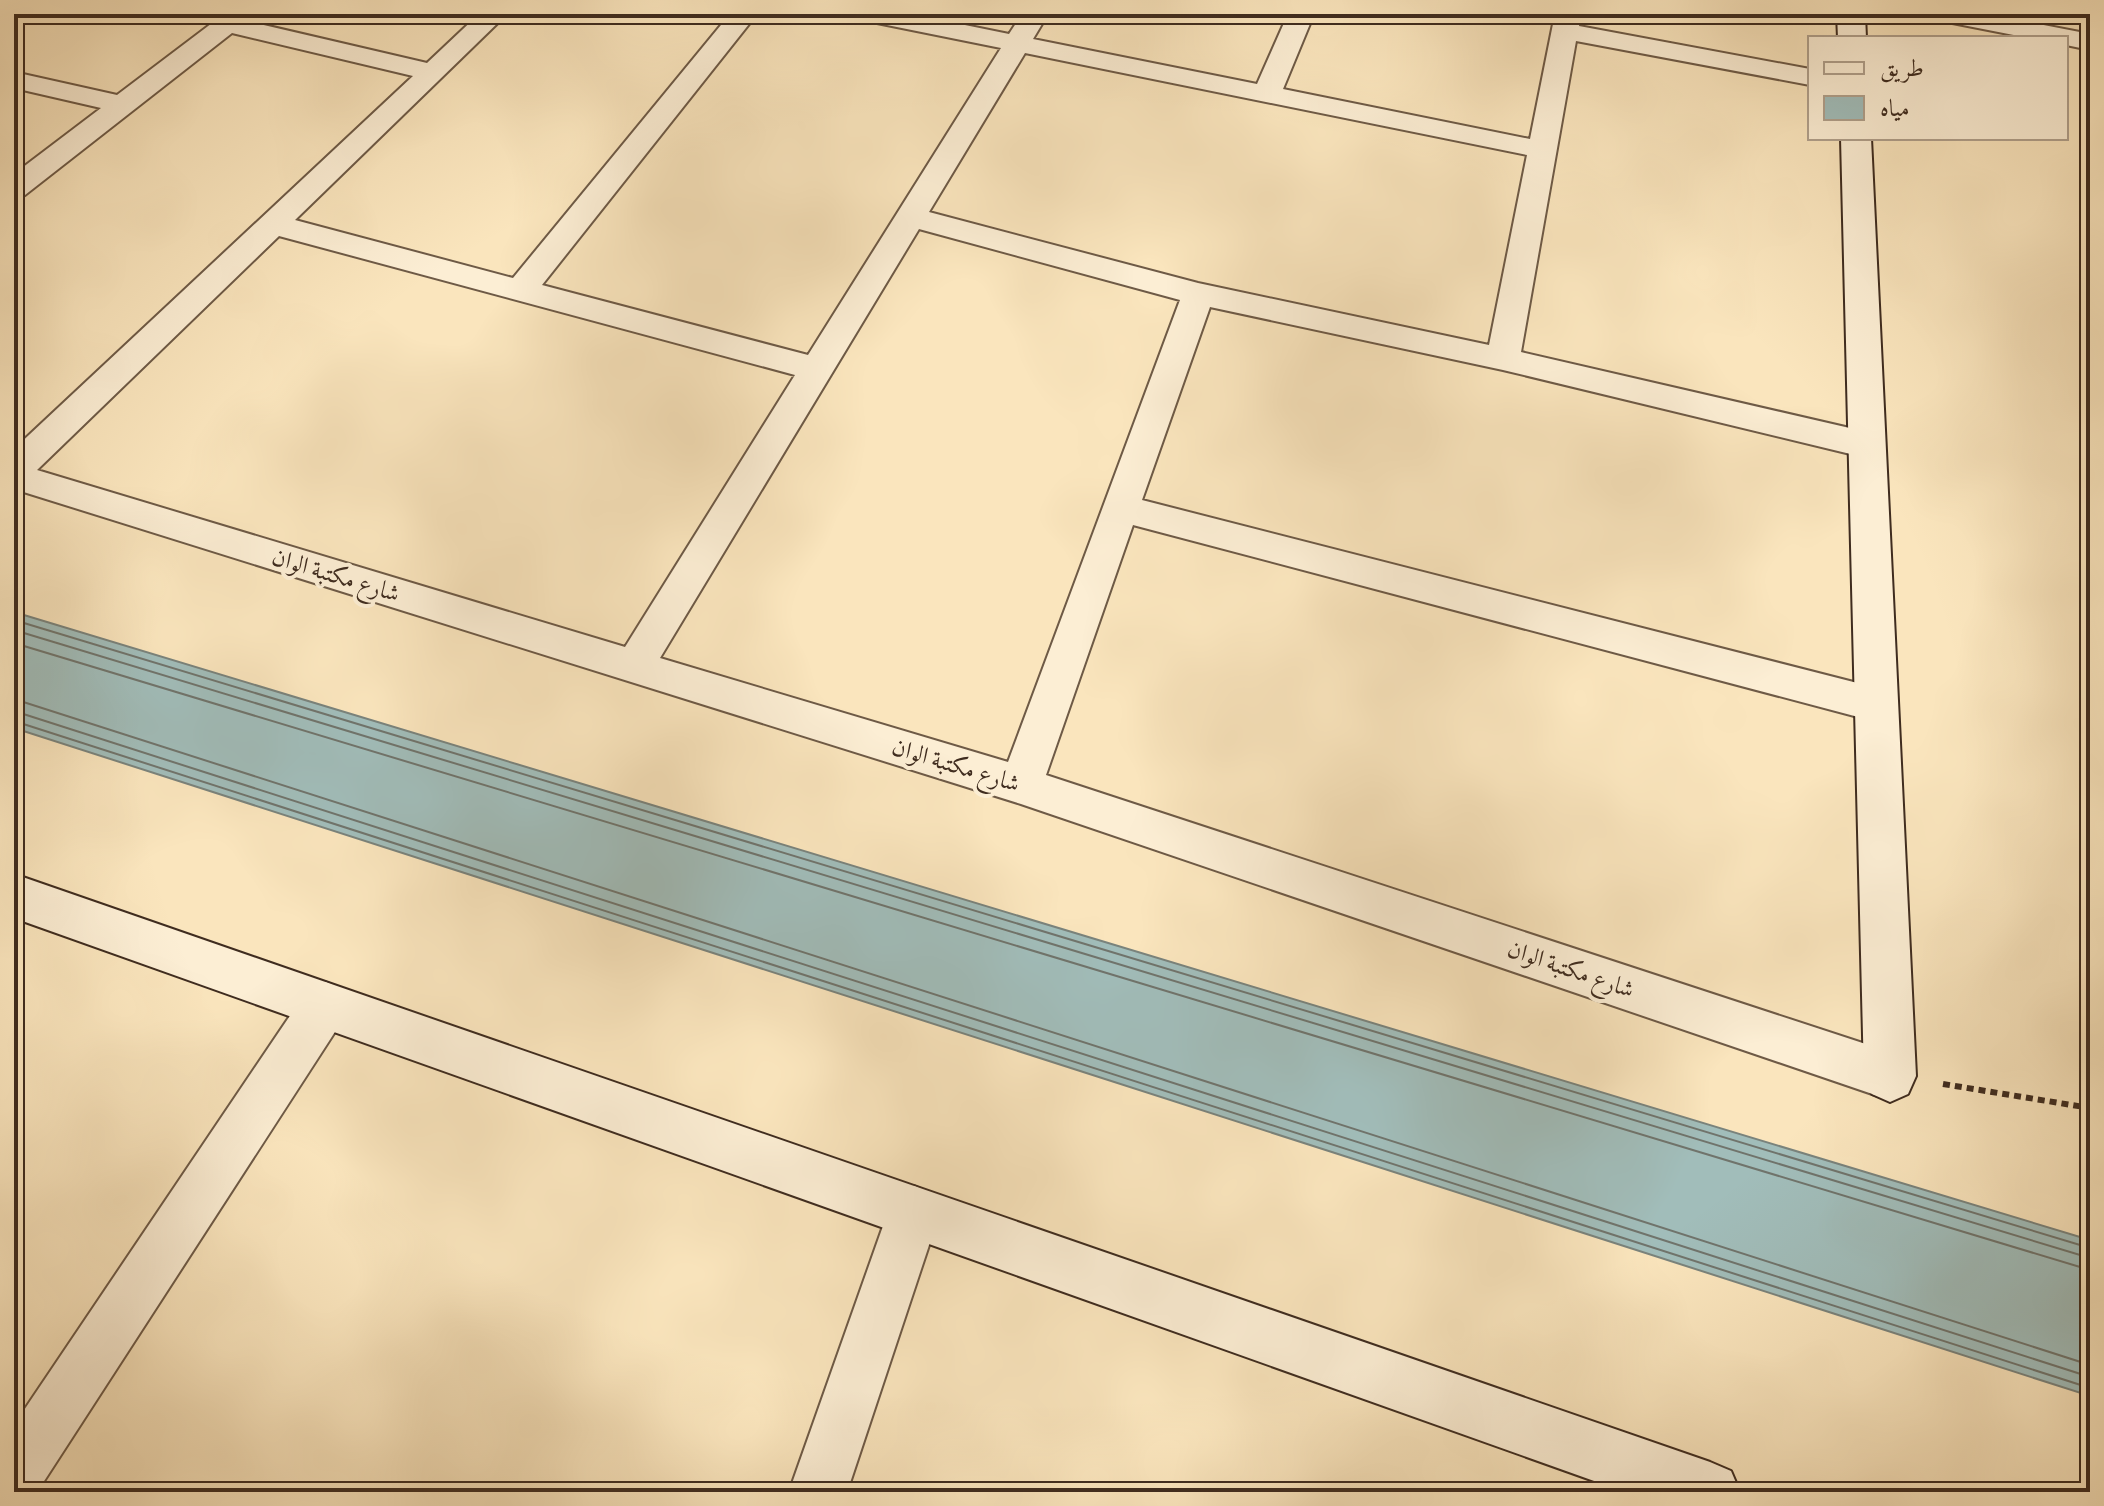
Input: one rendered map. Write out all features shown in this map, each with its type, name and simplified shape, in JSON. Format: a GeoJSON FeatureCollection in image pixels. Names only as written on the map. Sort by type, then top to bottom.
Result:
{"type":"FeatureCollection","features":[{"type":"Feature","properties":{"kind":"street"},"geometry":{"type":"LineString","coordinates":[[14,470],[494,14]]}},
{"type":"Feature","properties":{"kind":"street"},"geometry":{"type":"LineString","coordinates":[[519,292],[744,14]]}},
{"type":"Feature","properties":{"kind":"street"},"geometry":{"type":"LineString","coordinates":[[872,14],[1543,150]]}},
{"type":"Feature","properties":{"kind":"street"},"geometry":{"type":"LineString","coordinates":[[634,666],[1035,14]]}},
{"type":"Feature","properties":{"kind":"street"},"geometry":{"type":"LineString","coordinates":[[1266,96],[1301,14]]}},
{"type":"Feature","properties":{"kind":"street"},"geometry":{"type":"LineString","coordinates":[[1851,14],[1852,36]]}},
{"type":"Feature","properties":{"kind":"street"},"geometry":{"type":"LineString","coordinates":[[1946,14],[2059,36]]}},
{"type":"Feature","properties":{"kind":"street"},"geometry":{"type":"LineString","coordinates":[[14,189],[234,19],[431,72]]}},
{"type":"Feature","properties":{"kind":"street"},"geometry":{"type":"LineString","coordinates":[[1503,359],[1567,22],[1808,77]]}},
{"type":"Feature","properties":{"kind":"street"},"geometry":{"type":"LineString","coordinates":[[2068,38],[2090,42]]}},
{"type":"Feature","properties":{"kind":"street"},"geometry":{"type":"LineString","coordinates":[[14,80],[123,105]]}},
{"type":"Feature","properties":{"kind":"street"},"geometry":{"type":"LineString","coordinates":[[1856,140],[1890,1076]]}},
{"type":"Feature","properties":{"kind":"street"},"geometry":{"type":"LineString","coordinates":[[910,217],[1198,294],[1503,359],[1867,445]]}},
{"type":"Feature","properties":{"kind":"street"},"geometry":{"type":"LineString","coordinates":[[272,224],[816,369]]}},
{"type":"Feature","properties":{"kind":"street"},"geometry":{"type":"LineString","coordinates":[[1021,785],[1198,294]]}},
{"type":"Feature","properties":{"kind":"street","name":"شارع مكتبة الوان"},"geometry":{"type":"LineString","coordinates":[[14,476],[1021,785],[1890,1076]]}},
{"type":"Feature","properties":{"kind":"street"},"geometry":{"type":"LineString","coordinates":[[1119,508],[1877,705]]}},
{"type":"Feature","properties":{"kind":"street"},"geometry":{"type":"LineString","coordinates":[[14,896],[1710,1492]]}},
{"type":"Feature","properties":{"kind":"street"},"geometry":{"type":"LineString","coordinates":[[14,1475],[325,1005]]}},
{"type":"Feature","properties":{"kind":"street"},"geometry":{"type":"LineString","coordinates":[[818,1492],[914,1212]]}},
{"type":"Feature","properties":{"kind":"street"},"geometry":{"type":"LineString","coordinates":[[14,1487],[25,1492]]}},
{"type":"Feature","properties":{"kind":"path"},"geometry":{"type":"LineString","coordinates":[[1890,1076],[2090,1108]]}},
{"type":"Feature","properties":{"kind":"water"},"geometry":{"type":"Polygon","coordinates":[[[14,612],[2090,1240],[2090,1396],[14,728],[14,612]]]}}]}
